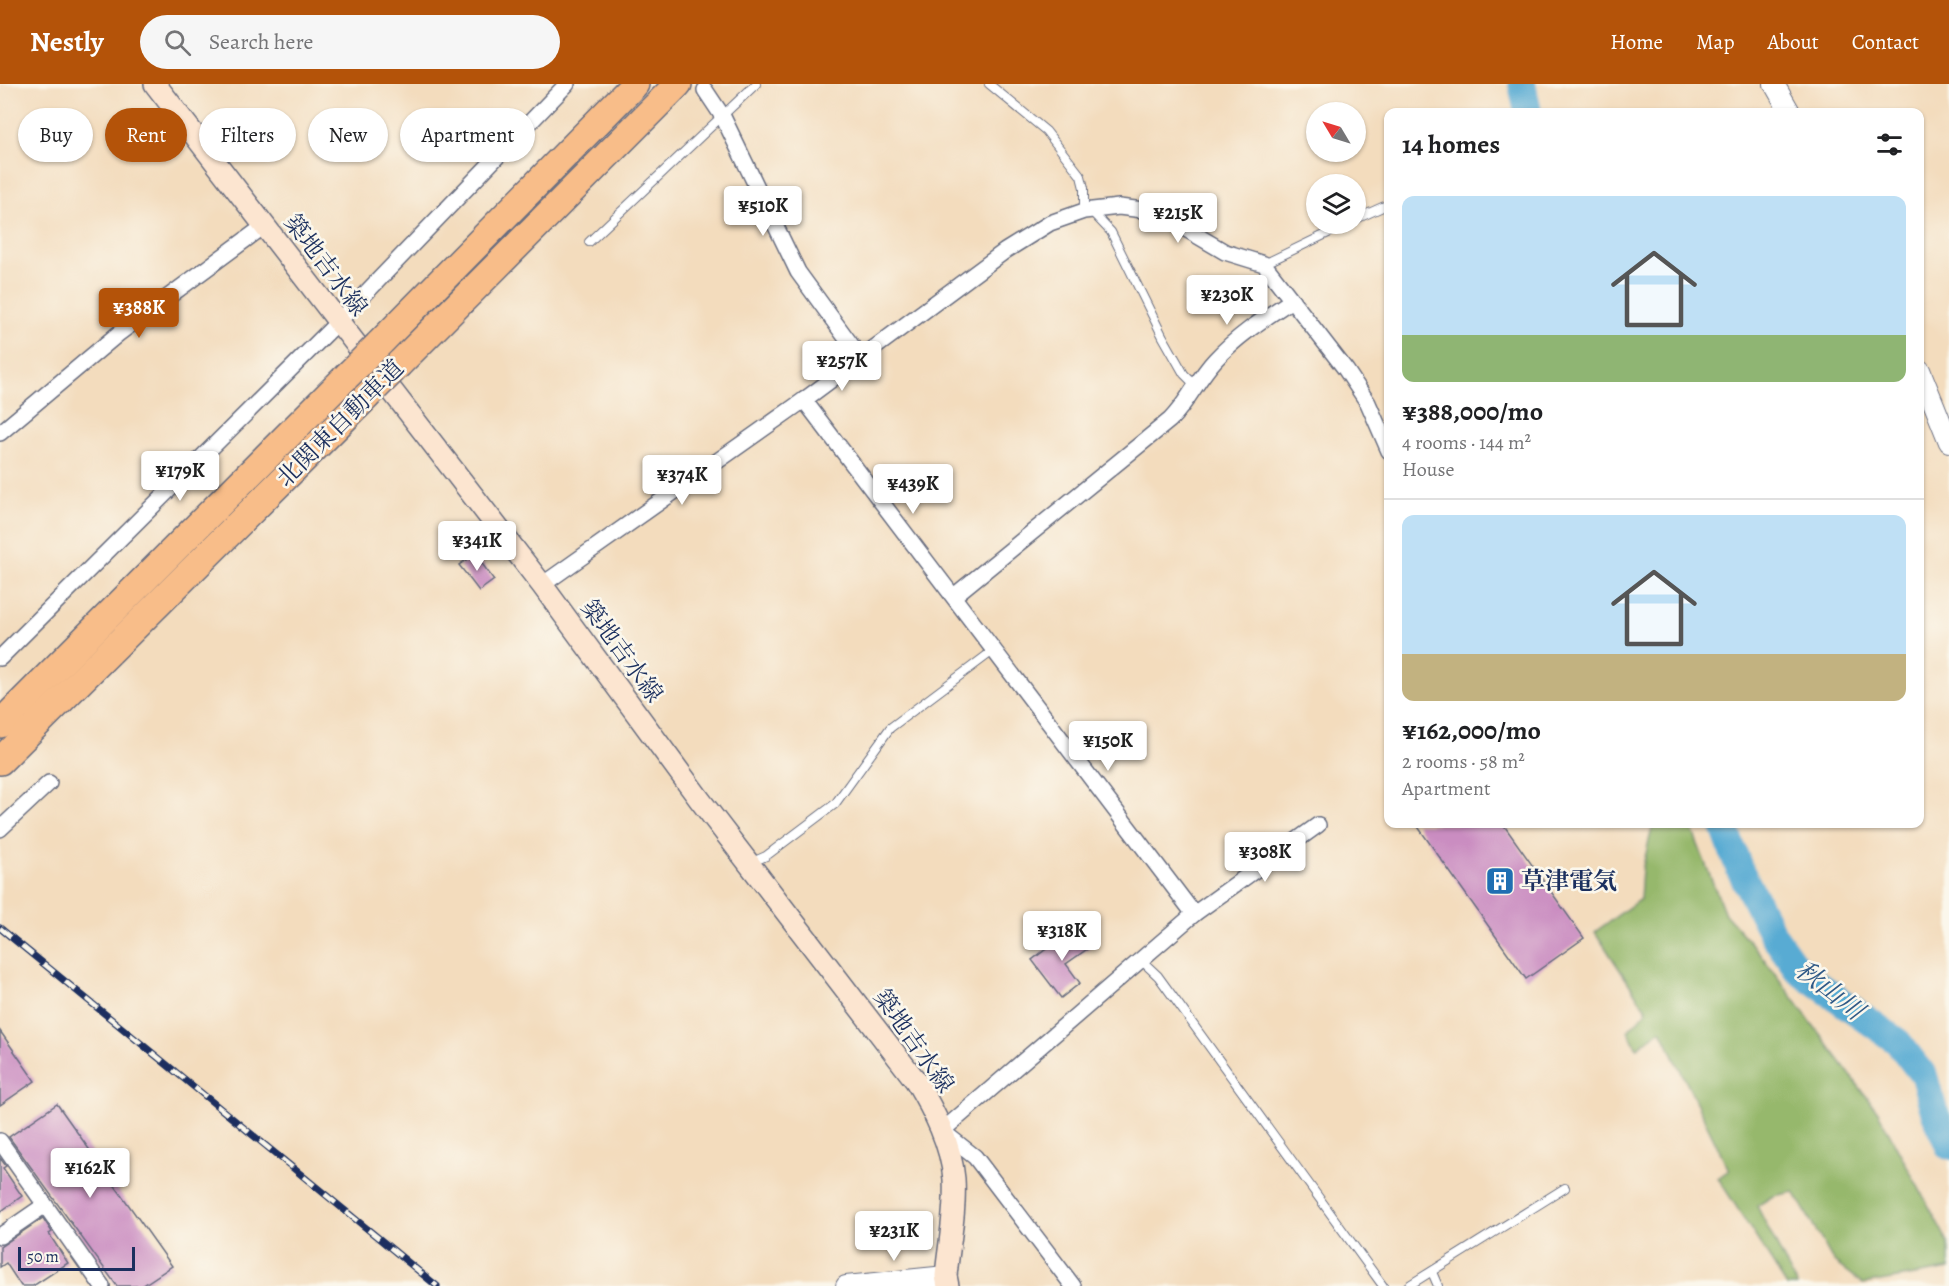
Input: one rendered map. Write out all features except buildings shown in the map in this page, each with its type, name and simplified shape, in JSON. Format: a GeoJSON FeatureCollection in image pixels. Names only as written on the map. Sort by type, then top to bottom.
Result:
{"type":"FeatureCollection","features":[{"type":"Feature","properties":{"kind":"highway","name":"北関東自動車道"},"geometry":{"type":"LineString","coordinates":[[0,724],[349,375],[635,84]]}},
{"type":"Feature","properties":{"kind":"highway","name":"北関東自動車道"},"geometry":{"type":"LineString","coordinates":[[0,761],[678,84]]}},
{"type":"Feature","properties":{"kind":"main road","name":"築地吉水線"},"geometry":{"type":"LineString","coordinates":[[163,87],[337,323],[542,585],[749,864],[906,1068],[942,1131],[954,1178],[947,1281]]}},
{"type":"Feature","properties":{"kind":"street"},"geometry":{"type":"LineString","coordinates":[[0,658],[337,323],[567,84]]}},
{"type":"Feature","properties":{"kind":"street"},"geometry":{"type":"LineString","coordinates":[[1774,84],[1788,108]]}},
{"type":"Feature","properties":{"kind":"street"},"geometry":{"type":"LineString","coordinates":[[705,90],[723,117],[798,272],[860,357]]}},
{"type":"Feature","properties":{"kind":"street"},"geometry":{"type":"LineString","coordinates":[[542,585],[804,400],[1005,251],[1050,223],[1087,211],[1119,207],[1143,210],[1167,218],[1225,252],[1264,264],[1346,369],[1368,403],[1384,440]]}},
{"type":"Feature","properties":{"kind":"street"},"geometry":{"type":"LineString","coordinates":[[0,434],[118,334],[264,226]]}},
{"type":"Feature","properties":{"kind":"street"},"geometry":{"type":"LineString","coordinates":[[954,596],[1170,420],[1214,362],[1232,344],[1292,300]]}},
{"type":"Feature","properties":{"kind":"street"},"geometry":{"type":"LineString","coordinates":[[1924,380],[1949,442]]}},
{"type":"Feature","properties":{"kind":"street"},"geometry":{"type":"LineString","coordinates":[[804,400],[1194,914]]}},
{"type":"Feature","properties":{"kind":"street"},"geometry":{"type":"LineString","coordinates":[[0,829],[49,783]]}},
{"type":"Feature","properties":{"kind":"street"},"geometry":{"type":"LineString","coordinates":[[1073,1286],[975,1157],[942,1131],[1194,914],[1317,825]]}},
{"type":"Feature","properties":{"kind":"street"},"geometry":{"type":"LineString","coordinates":[[0,1141],[102,1286]]}},
{"type":"Feature","properties":{"kind":"street"},"geometry":{"type":"LineString","coordinates":[[0,1236],[45,1205]]}},
{"type":"Feature","properties":{"kind":"street"},"geometry":{"type":"LineString","coordinates":[[846,1286],[947,1281]]}},
{"type":"Feature","properties":{"kind":"lane"},"geometry":{"type":"LineString","coordinates":[[589,242],[756,84]]}},
{"type":"Feature","properties":{"kind":"lane"},"geometry":{"type":"LineString","coordinates":[[989,84],[1046,131],[1081,176],[1087,211],[1112,232],[1163,337],[1184,374],[1196,386]]}},
{"type":"Feature","properties":{"kind":"lane"},"geometry":{"type":"LineString","coordinates":[[1366,214],[1384,206]]}},
{"type":"Feature","properties":{"kind":"lane"},"geometry":{"type":"LineString","coordinates":[[1264,264],[1326,234]]}},
{"type":"Feature","properties":{"kind":"lane"},"geometry":{"type":"LineString","coordinates":[[749,864],[766,856],[834,804],[890,728],[994,650]]}},
{"type":"Feature","properties":{"kind":"lane"},"geometry":{"type":"LineString","coordinates":[[1141,960],[1158,976],[1383,1286]]}},
{"type":"Feature","properties":{"kind":"lane"},"geometry":{"type":"LineString","coordinates":[[1408,1286],[1565,1188]]}},
{"type":"Feature","properties":{"kind":"lane"},"geometry":{"type":"LineString","coordinates":[[1432,1272],[1438,1286]]}},
{"type":"Feature","properties":{"kind":"green space"},"geometry":{"type":"Polygon","coordinates":[[[1652,828],[1692,828],[1725,914],[1758,951],[1878,1112],[1949,1244],[1949,1269],[1863,1284],[1834,1262],[1794,1192],[1773,1196],[1757,1206],[1797,1286],[1787,1286],[1718,1178],[1729,1170],[1661,1030],[1637,1048],[1628,1031],[1647,1011],[1595,932],[1640,899],[1642,870],[1652,828]]]}},
{"type":"Feature","properties":{"kind":"waterway","name":"秋山川"},"geometry":{"type":"LineString","coordinates":[[1522,84],[1527,108]]}},
{"type":"Feature","properties":{"kind":"waterway","name":"秋山川"},"geometry":{"type":"LineString","coordinates":[[1724,828],[1739,868],[1772,933],[1798,970],[1898,1042],[1924,1076],[1934,1111],[1949,1146]]}},
{"type":"Feature","properties":{"kind":"railway"},"geometry":{"type":"LineString","coordinates":[[0,928],[437,1286]]}},
{"type":"Feature","properties":{"kind":"place","name":"草津電気"},"geometry":{"type":"Point","coordinates":[1500,881]}}]}
